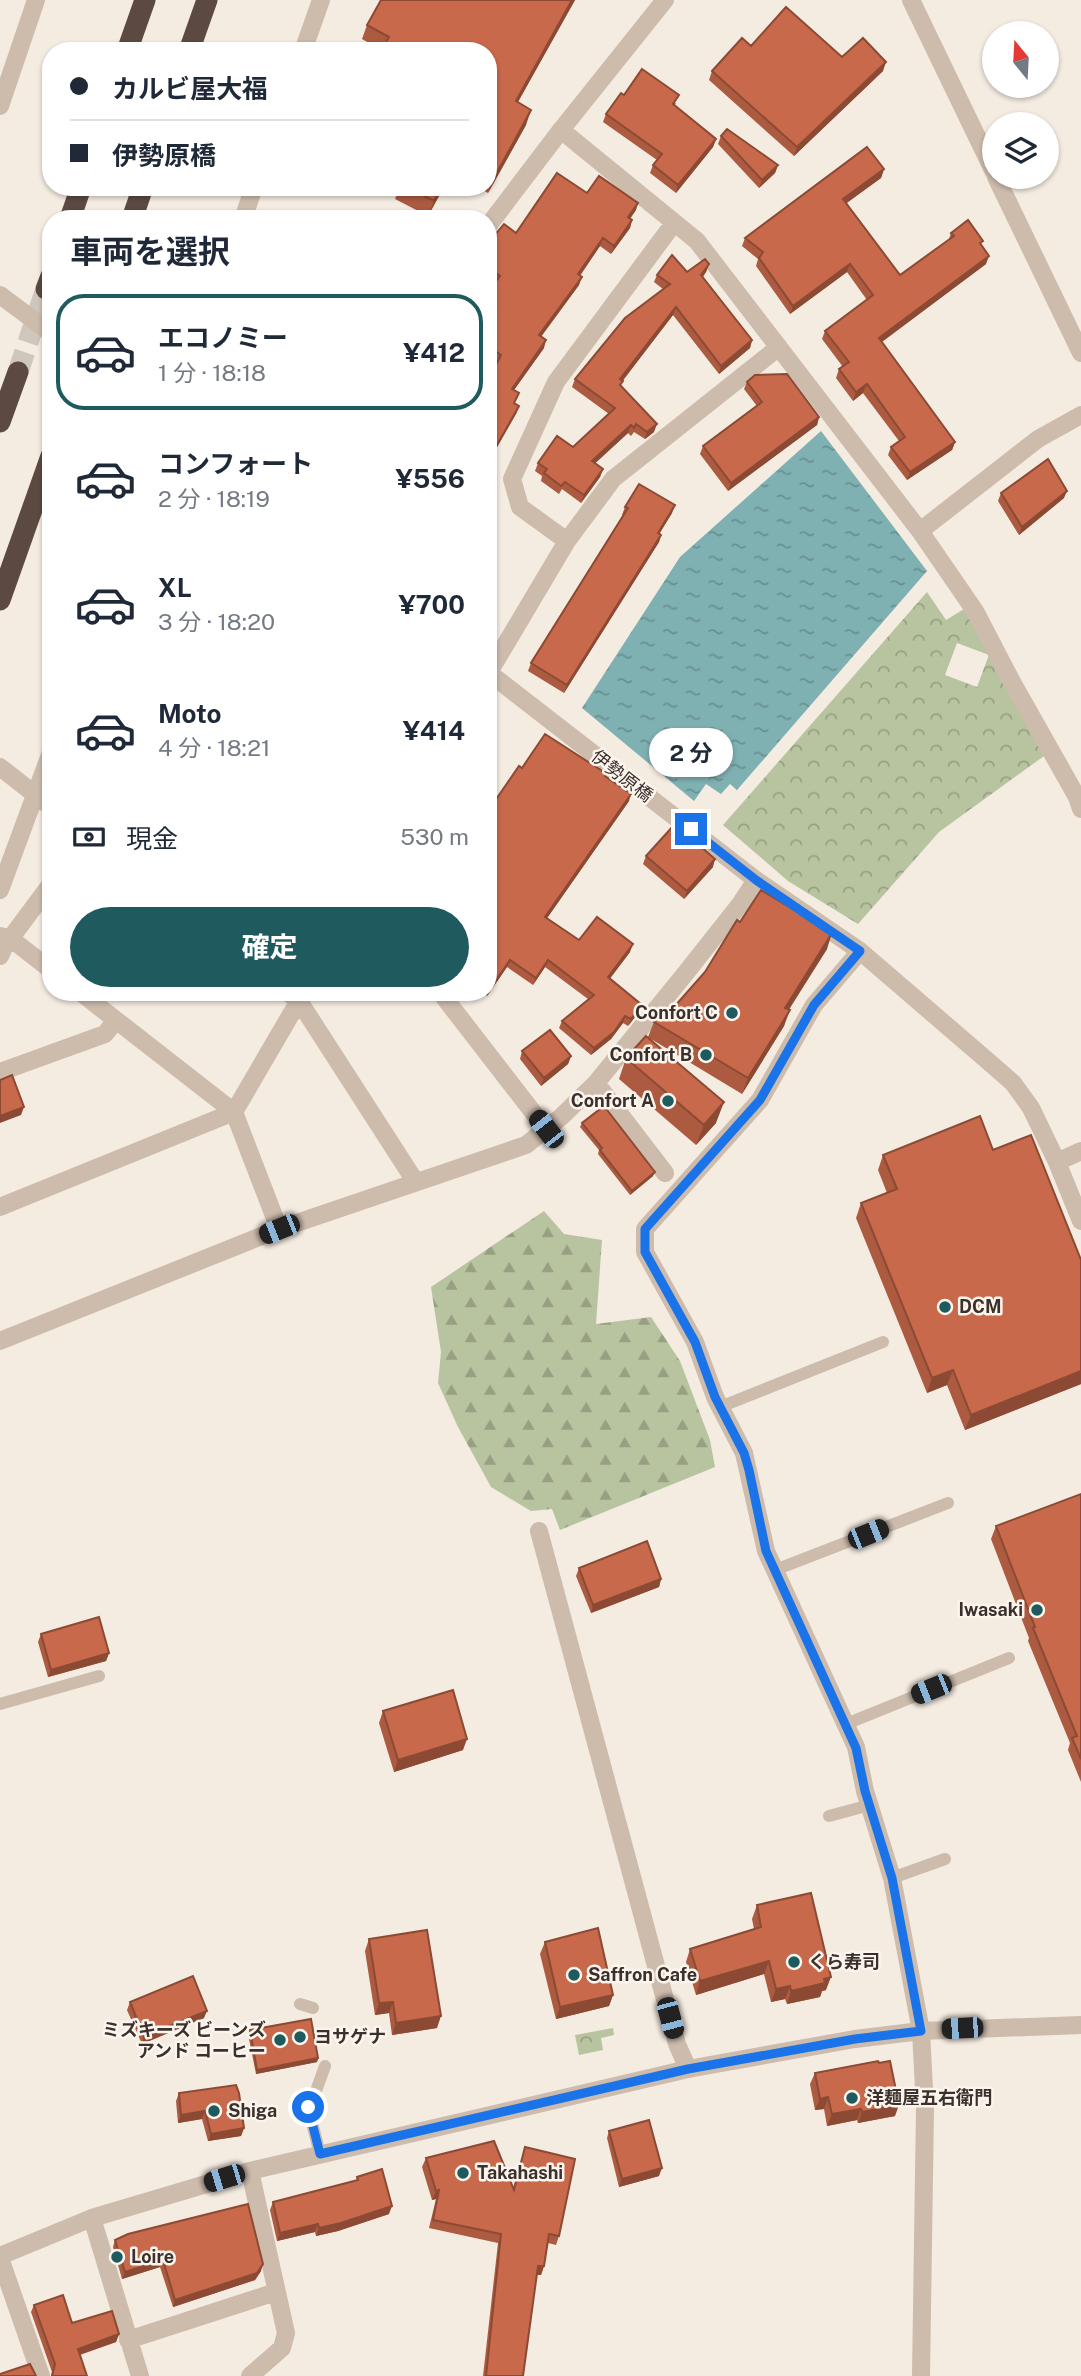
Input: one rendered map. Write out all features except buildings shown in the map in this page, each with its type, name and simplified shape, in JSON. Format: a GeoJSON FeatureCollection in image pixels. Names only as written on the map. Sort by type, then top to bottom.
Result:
{"type":"FeatureCollection","features":[{"type":"Feature","properties":{"kind":"highway"},"geometry":{"type":"LineString","coordinates":[[130,42],[145,0]]}},
{"type":"Feature","properties":{"kind":"highway"},"geometry":{"type":"LineString","coordinates":[[192,42],[206,0]]}},
{"type":"Feature","properties":{"kind":"highway"},"geometry":{"type":"LineString","coordinates":[[0,422],[18,372]]}},
{"type":"Feature","properties":{"kind":"highway"},"geometry":{"type":"LineString","coordinates":[[0,600],[42,481]]}},
{"type":"Feature","properties":{"kind":"street"},"geometry":{"type":"LineString","coordinates":[[0,106],[36,0]]}},
{"type":"Feature","properties":{"kind":"street"},"geometry":{"type":"LineString","coordinates":[[306,42],[321,0]]}},
{"type":"Feature","properties":{"kind":"street"},"geometry":{"type":"LineString","coordinates":[[497,214],[665,0]]}},
{"type":"Feature","properties":{"kind":"street"},"geometry":{"type":"LineString","coordinates":[[911,0],[982,148]]}},
{"type":"Feature","properties":{"kind":"street"},"geometry":{"type":"LineString","coordinates":[[561,130],[697,241],[920,531],[975,611],[1077,797],[1081,809]]}},
{"type":"Feature","properties":{"kind":"street"},"geometry":{"type":"LineString","coordinates":[[1002,189],[1081,353]]}},
{"type":"Feature","properties":{"kind":"street"},"geometry":{"type":"LineString","coordinates":[[567,541],[520,507],[512,479],[556,382],[674,223]]}},
{"type":"Feature","properties":{"kind":"street"},"geometry":{"type":"LineString","coordinates":[[0,295],[42,326]]}},
{"type":"Feature","properties":{"kind":"street"},"geometry":{"type":"LineString","coordinates":[[497,659],[567,541],[613,479],[779,347]]}},
{"type":"Feature","properties":{"kind":"street"},"geometry":{"type":"LineString","coordinates":[[920,531],[1038,439],[1081,415]]}},
{"type":"Feature","properties":{"kind":"street","name":"伊勢原橋"},"geometry":{"type":"LineString","coordinates":[[497,679],[756,880],[860,951],[1013,1083],[1031,1108],[1057,1162],[1081,1222]]}},
{"type":"Feature","properties":{"kind":"street"},"geometry":{"type":"LineString","coordinates":[[0,767],[42,800]]}},
{"type":"Feature","properties":{"kind":"street"},"geometry":{"type":"LineString","coordinates":[[0,890],[42,776]]}},
{"type":"Feature","properties":{"kind":"street"},"geometry":{"type":"LineString","coordinates":[[0,1341],[279,1229],[526,1145],[596,1083],[693,964],[756,880]]}},
{"type":"Feature","properties":{"kind":"street"},"geometry":{"type":"LineString","coordinates":[[0,956],[5,937],[42,894]]}},
{"type":"Feature","properties":{"kind":"street"},"geometry":{"type":"LineString","coordinates":[[5,937],[42,964]]}},
{"type":"Feature","properties":{"kind":"street"},"geometry":{"type":"LineString","coordinates":[[860,951],[814,1005],[760,1100],[645,1229],[645,1252],[695,1342],[720,1407],[747,1461],[766,1551],[856,1748],[892,1878],[921,2031],[925,2108],[921,2376]]}},
{"type":"Feature","properties":{"kind":"street"},"geometry":{"type":"LineString","coordinates":[[92,1001],[234,1112],[279,1229]]}},
{"type":"Feature","properties":{"kind":"street"},"geometry":{"type":"LineString","coordinates":[[0,1207],[234,1112],[293,1001]]}},
{"type":"Feature","properties":{"kind":"street"},"geometry":{"type":"LineString","coordinates":[[300,1001],[415,1181]]}},
{"type":"Feature","properties":{"kind":"street"},"geometry":{"type":"LineString","coordinates":[[447,1001],[546,1129]]}},
{"type":"Feature","properties":{"kind":"street"},"geometry":{"type":"LineString","coordinates":[[0,1072],[104,1034],[116,1020]]}},
{"type":"Feature","properties":{"kind":"street"},"geometry":{"type":"LineString","coordinates":[[596,1083],[665,1173]]}},
{"type":"Feature","properties":{"kind":"street"},"geometry":{"type":"LineString","coordinates":[[1057,1162],[1081,1151]]}},
{"type":"Feature","properties":{"kind":"street"},"geometry":{"type":"LineString","coordinates":[[538,1531],[570,1641],[677,2044],[688,2069]]}},
{"type":"Feature","properties":{"kind":"street"},"geometry":{"type":"LineString","coordinates":[[41,2376],[0,2257],[92,2218],[250,2171],[688,2069],[855,2039],[921,2031],[1081,2025]]}},
{"type":"Feature","properties":{"kind":"street"},"geometry":{"type":"LineString","coordinates":[[250,2171],[286,2333],[282,2348],[250,2376]]}},
{"type":"Feature","properties":{"kind":"street"},"geometry":{"type":"LineString","coordinates":[[92,2218],[140,2376]]}},
{"type":"Feature","properties":{"kind":"street"},"geometry":{"type":"LineString","coordinates":[[128,2340],[276,2292]]}},
{"type":"Feature","properties":{"kind":"lane"},"geometry":{"type":"LineString","coordinates":[[720,1407],[883,1342]]}},
{"type":"Feature","properties":{"kind":"lane"},"geometry":{"type":"LineString","coordinates":[[775,1570],[948,1503]]}},
{"type":"Feature","properties":{"kind":"lane"},"geometry":{"type":"LineString","coordinates":[[846,1724],[1009,1658]]}},
{"type":"Feature","properties":{"kind":"lane"},"geometry":{"type":"LineString","coordinates":[[0,1704],[99,1676]]}},
{"type":"Feature","properties":{"kind":"lane"},"geometry":{"type":"LineString","coordinates":[[829,1816],[870,1805]]}},
{"type":"Feature","properties":{"kind":"lane"},"geometry":{"type":"LineString","coordinates":[[892,1878],[945,1859]]}},
{"type":"Feature","properties":{"kind":"lane"},"geometry":{"type":"LineString","coordinates":[[316,2091],[326,2066]]}},
{"type":"Feature","properties":{"kind":"lane"},"geometry":{"type":"LineString","coordinates":[[308,2107],[320,2154]]}},
{"type":"Feature","properties":{"kind":"green space"},"geometry":{"type":"Polygon","coordinates":[[[927,592],[946,620],[964,609],[1044,756],[939,832],[858,924],[788,881],[723,825],[927,592]],[[957,643],[945,675],[977,687],[989,655],[957,643]]]}},
{"type":"Feature","properties":{"kind":"green space"},"geometry":{"type":"Polygon","coordinates":[[[544,1211],[564,1234],[602,1240],[596,1324],[651,1317],[680,1361],[710,1440],[715,1467],[560,1530],[552,1509],[531,1511],[491,1487],[458,1427],[438,1383],[441,1352],[431,1287],[544,1211]]]}},
{"type":"Feature","properties":{"kind":"green space"},"geometry":{"type":"Polygon","coordinates":[[[613,2028],[614,2035],[601,2038],[603,2050],[579,2055],[575,2035],[613,2028]]]}},
{"type":"Feature","properties":{"kind":"water"},"geometry":{"type":"Polygon","coordinates":[[[821,431],[927,571],[737,790],[730,784],[721,794],[706,784],[694,801],[582,708],[680,557],[821,431]]]}},
{"type":"Feature","properties":{"kind":"tunnel"},"geometry":{"type":"LineString","coordinates":[[18,372],[42,301]]}},
{"type":"Feature","properties":{"kind":"place","name":"Confort C"},"geometry":{"type":"Point","coordinates":[732,1013]}},
{"type":"Feature","properties":{"kind":"place","name":"Confort B"},"geometry":{"type":"Point","coordinates":[706,1055]}},
{"type":"Feature","properties":{"kind":"place","name":"Confort A"},"geometry":{"type":"Point","coordinates":[668,1101]}},
{"type":"Feature","properties":{"kind":"place","name":"DCM"},"geometry":{"type":"Point","coordinates":[945,1307]}},
{"type":"Feature","properties":{"kind":"place","name":"Iwasaki"},"geometry":{"type":"Point","coordinates":[1037,1610]}},
{"type":"Feature","properties":{"kind":"place","name":"くら寿司"},"geometry":{"type":"Point","coordinates":[794,1962]}},
{"type":"Feature","properties":{"kind":"place","name":"Saffron Cafe"},"geometry":{"type":"Point","coordinates":[574,1975]}},
{"type":"Feature","properties":{"kind":"place","name":"ヨサゲナ"},"geometry":{"type":"Point","coordinates":[300,2037]}},
{"type":"Feature","properties":{"kind":"place","name":"ミズキーズ ビーンズ アンド コーヒー"},"geometry":{"type":"Point","coordinates":[280,2040]}},
{"type":"Feature","properties":{"kind":"place","name":"洋麺屋五右衛門"},"geometry":{"type":"Point","coordinates":[852,2098]}},
{"type":"Feature","properties":{"kind":"place","name":"Shiga"},"geometry":{"type":"Point","coordinates":[214,2111]}},
{"type":"Feature","properties":{"kind":"place","name":"Takahashi"},"geometry":{"type":"Point","coordinates":[463,2173]}},
{"type":"Feature","properties":{"kind":"place","name":"Loire"},"geometry":{"type":"Point","coordinates":[117,2257]}},
{"type":"Feature","properties":{"kind":"route"},"geometry":{"type":"LineString","coordinates":[[308,2107],[320,2154],[688,2069],[855,2039],[921,2031],[892,1878],[865,1791],[856,1748],[766,1551],[744,1453],[715,1397],[695,1342],[645,1252],[645,1229],[760,1100],[814,1005],[860,951],[756,880],[691,829]]}}]}
